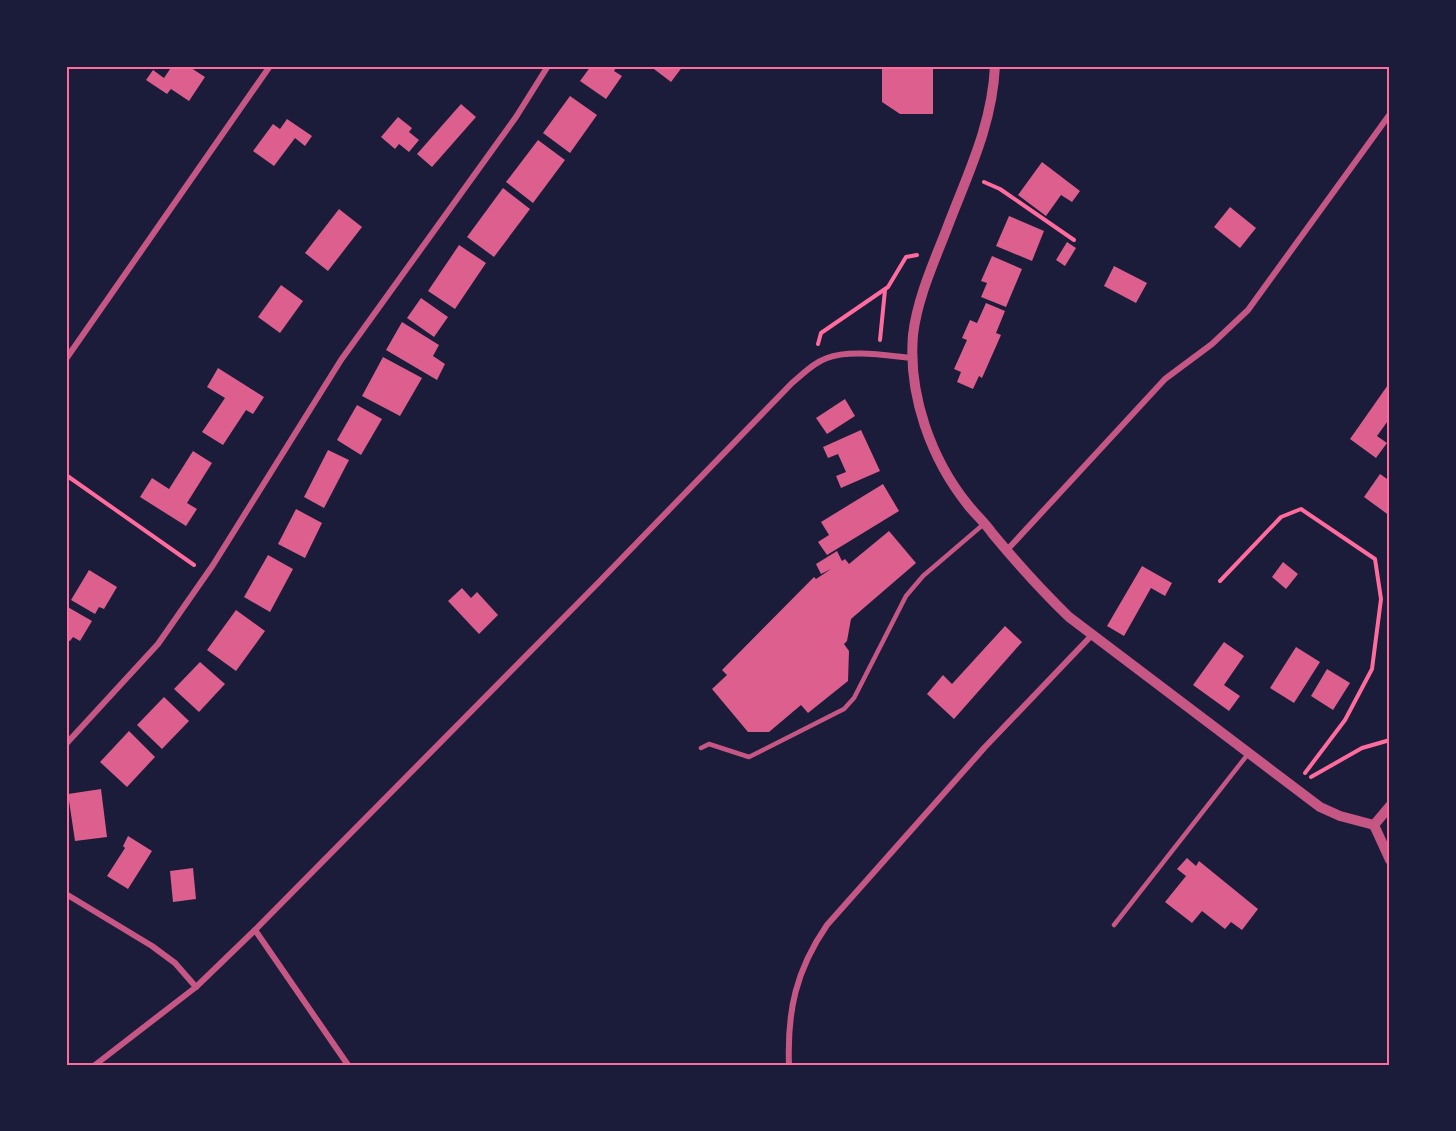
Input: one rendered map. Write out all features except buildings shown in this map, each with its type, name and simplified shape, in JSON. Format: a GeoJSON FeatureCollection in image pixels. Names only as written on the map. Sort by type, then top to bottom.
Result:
{"type":"FeatureCollection","features":[{"type":"Feature","properties":{"kind":"street"},"geometry":{"type":"LineString","coordinates":[[66,359],[270,66]]}},
{"type":"Feature","properties":{"kind":"street"},"geometry":{"type":"LineString","coordinates":[[66,744],[158,644],[207,574],[341,360],[516,117],[548,66]]}},
{"type":"Feature","properties":{"kind":"street"},"geometry":{"type":"LineString","coordinates":[[995,66],[990,113],[916,315],[913,337],[915,394],[930,439],[946,471],[968,505],[1041,590],[1092,635],[1293,788],[1330,812],[1374,825],[1390,860]]}},
{"type":"Feature","properties":{"kind":"street"},"geometry":{"type":"LineString","coordinates":[[1007,550],[1165,378],[1212,344],[1248,310],[1390,114]]}},
{"type":"Feature","properties":{"kind":"street"},"geometry":{"type":"LineString","coordinates":[[95,1065],[196,987],[255,930],[792,383],[827,358],[842,355],[879,355],[913,358]]}},
{"type":"Feature","properties":{"kind":"street"},"geometry":{"type":"LineString","coordinates":[[789,1065],[790,1023],[799,976],[813,945],[827,924],[985,747],[1092,635]]}},
{"type":"Feature","properties":{"kind":"street"},"geometry":{"type":"LineString","coordinates":[[1374,825],[1390,806]]}},
{"type":"Feature","properties":{"kind":"street"},"geometry":{"type":"LineString","coordinates":[[66,894],[152,946],[175,963],[196,987]]}},
{"type":"Feature","properties":{"kind":"street"},"geometry":{"type":"LineString","coordinates":[[255,930],[348,1065]]}},
{"type":"Feature","properties":{"kind":"lane"},"geometry":{"type":"LineString","coordinates":[[701,748],[709,744],[749,758],[844,709],[854,698],[906,596],[932,567],[985,523]]}},
{"type":"Feature","properties":{"kind":"lane"},"geometry":{"type":"LineString","coordinates":[[1114,925],[1248,754]]}},
{"type":"Feature","properties":{"kind":"path"},"geometry":{"type":"LineString","coordinates":[[968,174],[1000,189],[1074,240]]}},
{"type":"Feature","properties":{"kind":"path"},"geometry":{"type":"LineString","coordinates":[[810,368],[821,333],[885,290],[906,257],[938,252]]}},
{"type":"Feature","properties":{"kind":"path"},"geometry":{"type":"LineString","coordinates":[[879,355],[885,290]]}},
{"type":"Feature","properties":{"kind":"path"},"geometry":{"type":"LineString","coordinates":[[66,475],[207,574]]}},
{"type":"Feature","properties":{"kind":"path"},"geometry":{"type":"LineString","coordinates":[[1220,581],[1281,517],[1301,509],[1375,559],[1381,599],[1372,669],[1345,720],[1293,788]]}},
{"type":"Feature","properties":{"kind":"path"},"geometry":{"type":"LineString","coordinates":[[1293,788],[1362,748],[1390,740]]}}]}
